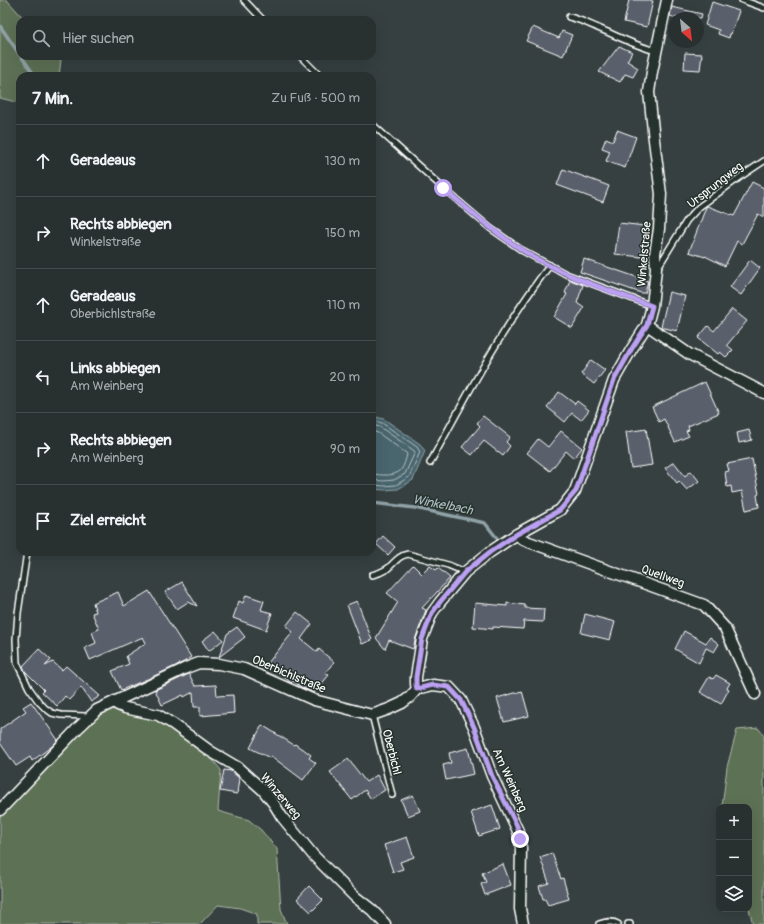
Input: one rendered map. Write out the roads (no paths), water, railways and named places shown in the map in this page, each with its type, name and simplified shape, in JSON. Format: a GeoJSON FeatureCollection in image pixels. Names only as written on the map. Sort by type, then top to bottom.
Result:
{"type":"FeatureCollection","features":[{"type":"Feature","properties":{"kind":"street","name":"Winkelstraße"},"geometry":{"type":"LineString","coordinates":[[517,534],[560,510],[576,491],[614,380],[647,325],[652,306],[661,194],[649,92],[667,0]]}},
{"type":"Feature","properties":{"kind":"street"},"geometry":{"type":"LineString","coordinates":[[647,325],[689,354],[764,393]]}},
{"type":"Feature","properties":{"kind":"street"},"geometry":{"type":"LineString","coordinates":[[372,715],[402,703],[417,689],[416,677],[422,639],[432,613],[465,572],[490,552],[517,534]]}},
{"type":"Feature","properties":{"kind":"street","name":"Quellweg"},"geometry":{"type":"LineString","coordinates":[[517,534],[522,539],[529,542],[704,605],[725,628],[755,694]]}},
{"type":"Feature","properties":{"kind":"street","name":"Oberbichlstraße"},"geometry":{"type":"LineString","coordinates":[[0,810],[97,710],[199,663],[219,664],[244,669],[314,700],[372,715]]}},
{"type":"Feature","properties":{"kind":"street","name":"Am Weinberg"},"geometry":{"type":"LineString","coordinates":[[417,689],[433,685],[449,687],[461,700],[474,727],[492,776],[518,831],[521,848],[520,909],[523,924]]}},
{"type":"Feature","properties":{"kind":"street","name":"Winzerweg"},"geometry":{"type":"LineString","coordinates":[[115,702],[125,708],[158,715],[210,751],[237,767],[262,789],[282,817],[313,855],[354,896],[372,910],[385,924]]}},
{"type":"Feature","properties":{"kind":"lane"},"geometry":{"type":"LineString","coordinates":[[244,0],[259,16]]}},
{"type":"Feature","properties":{"kind":"lane"},"geometry":{"type":"LineString","coordinates":[[742,0],[764,8]]}},
{"type":"Feature","properties":{"kind":"lane"},"geometry":{"type":"LineString","coordinates":[[569,17],[575,18],[643,47],[656,50]]}},
{"type":"Feature","properties":{"kind":"lane"},"geometry":{"type":"LineString","coordinates":[[304,60],[316,72]]}},
{"type":"Feature","properties":{"kind":"lane"},"geometry":{"type":"LineString","coordinates":[[376,128],[490,228],[523,251],[566,274],[652,306]]}},
{"type":"Feature","properties":{"kind":"lane","name":"Ursprungweg"},"geometry":{"type":"LineString","coordinates":[[656,268],[687,220],[699,207],[764,161]]}},
{"type":"Feature","properties":{"kind":"lane"},"geometry":{"type":"LineString","coordinates":[[430,462],[476,379],[518,310],[550,266]]}},
{"type":"Feature","properties":{"kind":"lane"},"geometry":{"type":"LineString","coordinates":[[372,575],[387,568],[402,555],[408,554],[448,564],[465,572]]}},
{"type":"Feature","properties":{"kind":"lane"},"geometry":{"type":"LineString","coordinates":[[27,556],[18,613],[16,639],[17,663],[29,688],[39,702],[52,713],[85,716],[88,718]]}},
{"type":"Feature","properties":{"kind":"lane","name":"Oberbichl"},"geometry":{"type":"LineString","coordinates":[[372,715],[392,795]]}},
{"type":"Feature","properties":{"kind":"lane"},"geometry":{"type":"LineString","coordinates":[[599,924],[615,922],[618,924]]}},
{"type":"Feature","properties":{"kind":"water"},"geometry":{"type":"Polygon","coordinates":[[[376,417],[384,419],[420,444],[425,451],[413,480],[398,489],[376,489],[376,417]]]}},
{"type":"Feature","properties":{"kind":"waterway","name":"Winkelbach"},"geometry":{"type":"LineString","coordinates":[[0,26],[16,49]]}},
{"type":"Feature","properties":{"kind":"waterway","name":"Winkelbach"},"geometry":{"type":"LineString","coordinates":[[24,60],[32,72]]}},
{"type":"Feature","properties":{"kind":"waterway","name":"Winkelbach"},"geometry":{"type":"LineString","coordinates":[[376,503],[415,508],[485,523],[500,542]]}}]}
